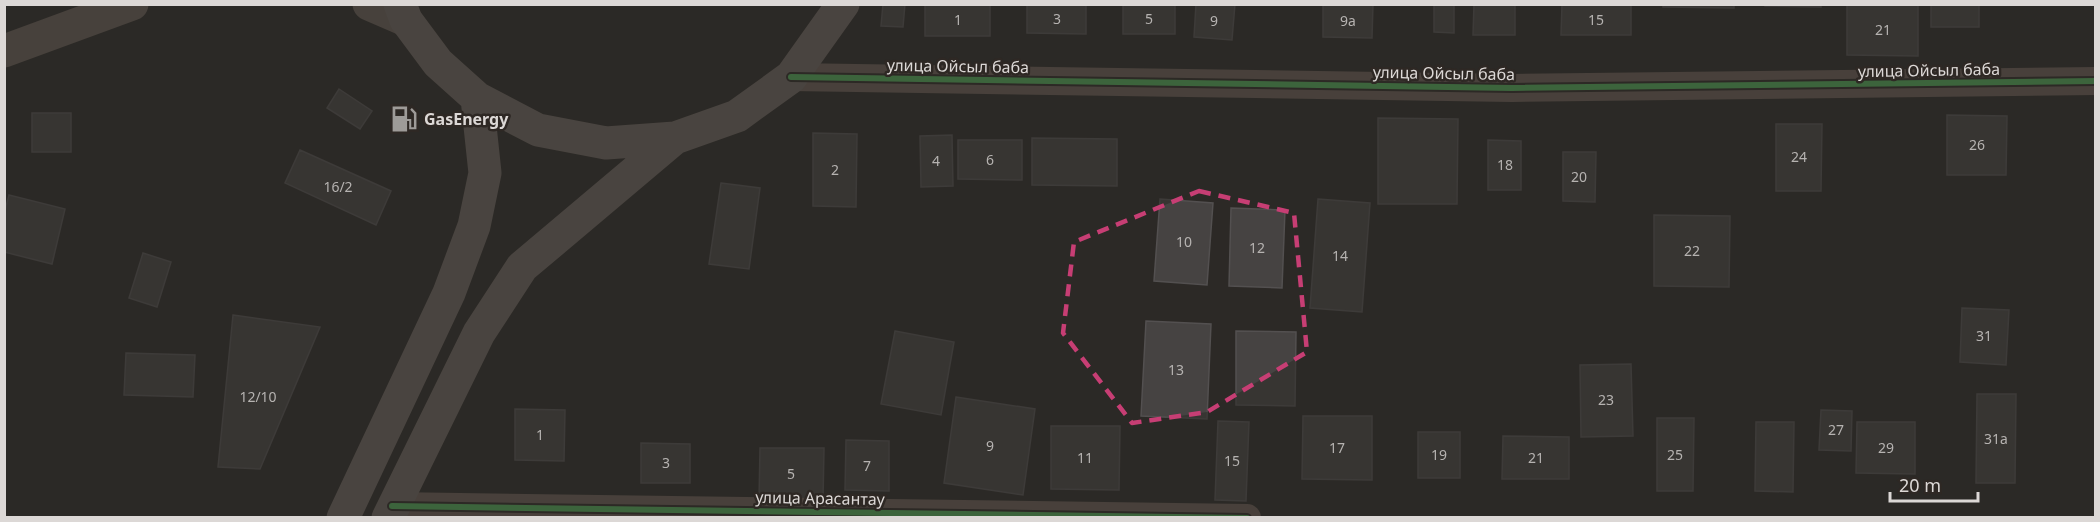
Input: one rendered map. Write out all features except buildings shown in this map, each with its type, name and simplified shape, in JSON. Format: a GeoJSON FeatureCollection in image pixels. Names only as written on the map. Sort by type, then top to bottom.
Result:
{"type":"FeatureCollection","features":[{"type":"Feature","properties":{"kind":"highway"},"geometry":{"type":"LineString","coordinates":[[403,12],[438,63],[477,98],[538,130],[606,143],[675,138],[737,116],[791,76],[843,4]]}},
{"type":"Feature","properties":{"kind":"highway"},"geometry":{"type":"LineString","coordinates":[[343,518],[449,293],[474,226],[485,172],[477,98]]}},
{"type":"Feature","properties":{"kind":"highway"},"geometry":{"type":"LineString","coordinates":[[390,512],[479,333],[522,267],[675,138]]}},
{"type":"Feature","properties":{"kind":"main road"},"geometry":{"type":"LineString","coordinates":[[4,51],[132,4]]}},
{"type":"Feature","properties":{"kind":"main road"},"geometry":{"type":"LineString","coordinates":[[369,4],[403,12]]}},
{"type":"Feature","properties":{"kind":"street","name":"улица Ойсыл баба"},"geometry":{"type":"LineString","coordinates":[[791,76],[1512,88],[2096,81]]}},
{"type":"Feature","properties":{"kind":"street","name":"улица Арасантау"},"geometry":{"type":"LineString","coordinates":[[390,512],[1247,518]]}},
{"type":"Feature","properties":{"kind":"highlighted area"},"geometry":{"type":"Polygon","coordinates":[[[1199,191],[1294,213],[1307,352],[1207,412],[1132,423],[1063,333],[1074,242],[1199,191]]]}},
{"type":"Feature","properties":{"kind":"cycle path"},"geometry":{"type":"LineString","coordinates":[[791,77],[1512,88],[2096,81]]}},
{"type":"Feature","properties":{"kind":"cycle path"},"geometry":{"type":"LineString","coordinates":[[392,506],[1247,518]]}},
{"type":"Feature","properties":{"kind":"place","name":"GasEnergy"},"geometry":{"type":"Point","coordinates":[404,119]}}]}
